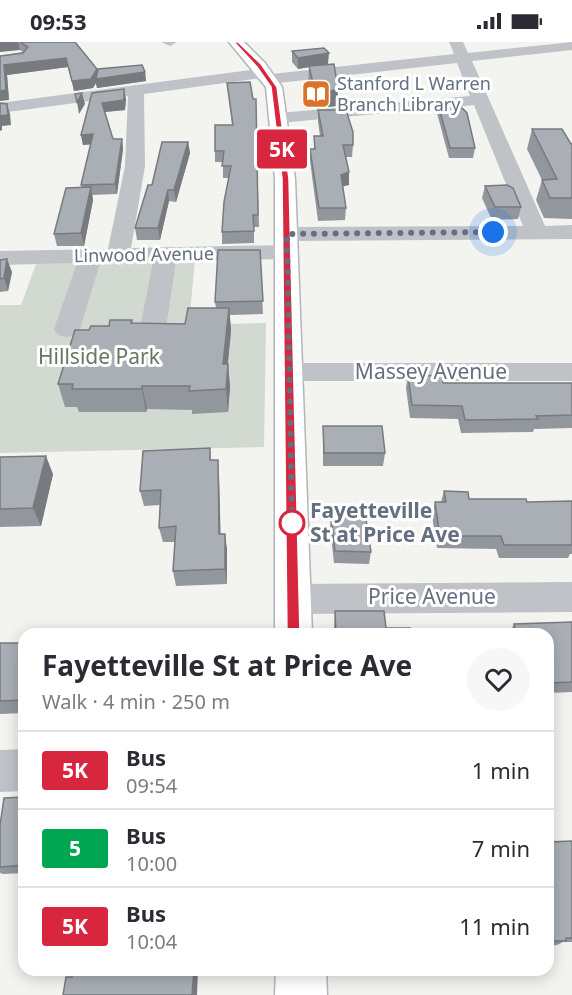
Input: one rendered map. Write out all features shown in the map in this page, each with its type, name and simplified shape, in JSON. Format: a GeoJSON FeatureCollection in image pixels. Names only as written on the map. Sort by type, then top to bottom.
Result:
{"type":"FeatureCollection","features":[{"type":"Feature","properties":{"kind":"main road"},"geometry":{"type":"LineString","coordinates":[[237,42],[267,76],[275,92],[285,179],[294,628]]}},
{"type":"Feature","properties":{"kind":"main road"},"geometry":{"type":"LineString","coordinates":[[300,976],[301,995]]}},
{"type":"Feature","properties":{"kind":"street"},"geometry":{"type":"LineString","coordinates":[[0,108],[133,89],[267,76],[459,50],[572,46]]}},
{"type":"Feature","properties":{"kind":"street"},"geometry":{"type":"LineString","coordinates":[[459,50],[537,232]]}},
{"type":"Feature","properties":{"kind":"street"},"geometry":{"type":"LineString","coordinates":[[118,255],[137,147],[136,95],[133,89]]}},
{"type":"Feature","properties":{"kind":"street"},"geometry":{"type":"LineString","coordinates":[[279,118],[479,100]]}},
{"type":"Feature","properties":{"kind":"street","name":"Linwood Avenue"},"geometry":{"type":"LineString","coordinates":[[0,258],[166,254],[287,243],[572,232]]}},
{"type":"Feature","properties":{"kind":"street"},"geometry":{"type":"LineString","coordinates":[[153,328],[166,254]]}},
{"type":"Feature","properties":{"kind":"street"},"geometry":{"type":"LineString","coordinates":[[67,329],[91,256]]}},
{"type":"Feature","properties":{"kind":"street","name":"Massey Avenue"},"geometry":{"type":"LineString","coordinates":[[290,372],[572,372]]}},
{"type":"Feature","properties":{"kind":"street","name":"Price Avenue"},"geometry":{"type":"LineString","coordinates":[[293,599],[572,597]]}},
{"type":"Feature","properties":{"kind":"street"},"geometry":{"type":"LineString","coordinates":[[0,771],[18,770]]}},
{"type":"Feature","properties":{"kind":"green space","name":"Hillside Park"},"geometry":{"type":"Polygon","coordinates":[[[195,259],[189,325],[266,323],[264,447],[0,453],[0,305],[21,305],[36,264],[195,259]]]}},
{"type":"Feature","properties":{"kind":"building"},"geometry":{"type":"Polygon","coordinates":[[[20,42],[75,42],[97,69],[91,79],[72,81],[66,58],[4,65],[6,90],[0,91],[0,56],[23,53],[28,47],[20,42]]]}},
{"type":"Feature","properties":{"kind":"building"},"geometry":{"type":"Polygon","coordinates":[[[324,48],[329,53],[298,58],[292,51],[324,48]]]}},
{"type":"Feature","properties":{"kind":"building"},"geometry":{"type":"Polygon","coordinates":[[[334,64],[338,90],[315,92],[309,66],[334,64]]]}},
{"type":"Feature","properties":{"kind":"building"},"geometry":{"type":"Polygon","coordinates":[[[142,65],[145,72],[96,79],[98,69],[142,65]]]}},
{"type":"Feature","properties":{"kind":"building"},"geometry":{"type":"Polygon","coordinates":[[[250,82],[253,99],[256,99],[258,215],[253,215],[254,231],[222,232],[224,202],[231,166],[222,166],[224,151],[215,151],[215,125],[233,125],[227,83],[250,82]]]}},
{"type":"Feature","properties":{"kind":"building"},"geometry":{"type":"Polygon","coordinates":[[[124,89],[124,100],[102,103],[113,139],[122,139],[115,184],[81,185],[93,134],[81,135],[92,93],[124,89]]]}},
{"type":"Feature","properties":{"kind":"building"},"geometry":{"type":"Polygon","coordinates":[[[82,93],[77,102],[75,94],[82,93]]]}},
{"type":"Feature","properties":{"kind":"building"},"geometry":{"type":"Polygon","coordinates":[[[456,102],[467,113],[475,148],[450,148],[438,104],[456,102]]]}},
{"type":"Feature","properties":{"kind":"building"},"geometry":{"type":"Polygon","coordinates":[[[0,103],[7,104],[8,115],[0,116],[0,103]]]}},
{"type":"Feature","properties":{"kind":"building"},"geometry":{"type":"Polygon","coordinates":[[[318,110],[346,110],[353,132],[353,145],[343,145],[349,172],[341,175],[346,208],[319,208],[310,149],[315,149],[314,136],[323,136],[318,110]]]}},
{"type":"Feature","properties":{"kind":"building"},"geometry":{"type":"Polygon","coordinates":[[[532,129],[562,129],[572,144],[572,198],[550,198],[542,180],[557,179],[532,129]]]}},
{"type":"Feature","properties":{"kind":"building"},"geometry":{"type":"Polygon","coordinates":[[[162,142],[188,142],[174,190],[168,190],[158,228],[135,228],[148,185],[152,185],[162,142]]]}},
{"type":"Feature","properties":{"kind":"building"},"geometry":{"type":"Polygon","coordinates":[[[507,185],[513,188],[521,207],[495,207],[485,186],[507,185]]]}},
{"type":"Feature","properties":{"kind":"building"},"geometry":{"type":"Polygon","coordinates":[[[91,187],[81,233],[54,234],[66,188],[91,187]]]}},
{"type":"Feature","properties":{"kind":"building"},"geometry":{"type":"Polygon","coordinates":[[[218,250],[260,250],[263,301],[215,302],[218,250]]]}},
{"type":"Feature","properties":{"kind":"building"},"geometry":{"type":"Polygon","coordinates":[[[7,259],[4,278],[0,279],[0,260],[7,259]]]}},
{"type":"Feature","properties":{"kind":"building"},"geometry":{"type":"Polygon","coordinates":[[[188,308],[229,308],[223,364],[228,364],[226,389],[189,391],[190,386],[142,386],[142,389],[72,389],[73,384],[58,384],[75,330],[89,330],[91,326],[109,326],[110,320],[132,320],[131,323],[185,324],[188,308]]]}},
{"type":"Feature","properties":{"kind":"building"},"geometry":{"type":"Polygon","coordinates":[[[408,375],[442,376],[443,383],[572,383],[572,415],[536,416],[538,419],[465,420],[462,406],[412,405],[408,375]]]}},
{"type":"Feature","properties":{"kind":"building"},"geometry":{"type":"Polygon","coordinates":[[[323,426],[382,426],[385,453],[324,453],[323,426]]]}},
{"type":"Feature","properties":{"kind":"building"},"geometry":{"type":"Polygon","coordinates":[[[210,448],[210,460],[218,460],[219,534],[225,534],[225,569],[173,571],[176,526],[159,528],[161,490],[140,491],[143,451],[210,448]]]}},
{"type":"Feature","properties":{"kind":"building"},"geometry":{"type":"Polygon","coordinates":[[[46,456],[33,508],[0,509],[0,457],[46,456]]]}},
{"type":"Feature","properties":{"kind":"building"},"geometry":{"type":"Polygon","coordinates":[[[444,491],[468,492],[469,499],[526,499],[527,502],[572,501],[572,545],[504,545],[501,536],[440,536],[435,502],[446,502],[444,491]]]}},
{"type":"Feature","properties":{"kind":"building"},"geometry":{"type":"Polygon","coordinates":[[[365,513],[371,552],[335,551],[331,514],[365,513]]]}},
{"type":"Feature","properties":{"kind":"building"},"geometry":{"type":"Polygon","coordinates":[[[335,611],[384,611],[386,628],[336,628],[335,611]]]}},
{"type":"Feature","properties":{"kind":"building"},"geometry":{"type":"Polygon","coordinates":[[[572,622],[572,682],[554,683],[554,628],[515,628],[514,624],[572,622]]]}},
{"type":"Feature","properties":{"kind":"building"},"geometry":{"type":"Polygon","coordinates":[[[0,643],[18,643],[18,700],[0,701],[0,643]]]}},
{"type":"Feature","properties":{"kind":"building"},"geometry":{"type":"Polygon","coordinates":[[[18,797],[18,866],[0,867],[0,825],[4,798],[18,797]]]}},
{"type":"Feature","properties":{"kind":"building"},"geometry":{"type":"Polygon","coordinates":[[[572,841],[572,938],[566,938],[566,941],[554,941],[554,842],[572,841]]]}},
{"type":"Feature","properties":{"kind":"building"},"geometry":{"type":"Polygon","coordinates":[[[194,976],[192,995],[63,995],[66,977],[194,976]]]}},
{"type":"Feature","properties":{"kind":"bus line","name":"5K"},"geometry":{"type":"LineString","coordinates":[[236,42],[269,78],[274,87],[279,111],[288,252],[294,628]]}},
{"type":"Feature","properties":{"kind":"place","name":"Stanford L Warren Branch Library"},"geometry":{"type":"Point","coordinates":[316,94]}},
{"type":"Feature","properties":{"kind":"place","name":"Fayetteville St at Price Ave"},"geometry":{"type":"Point","coordinates":[292,523]}},
{"type":"Feature","properties":{"kind":"route"},"geometry":{"type":"LineString","coordinates":[[292,523],[292,527],[287,234],[493,232]]}}]}
